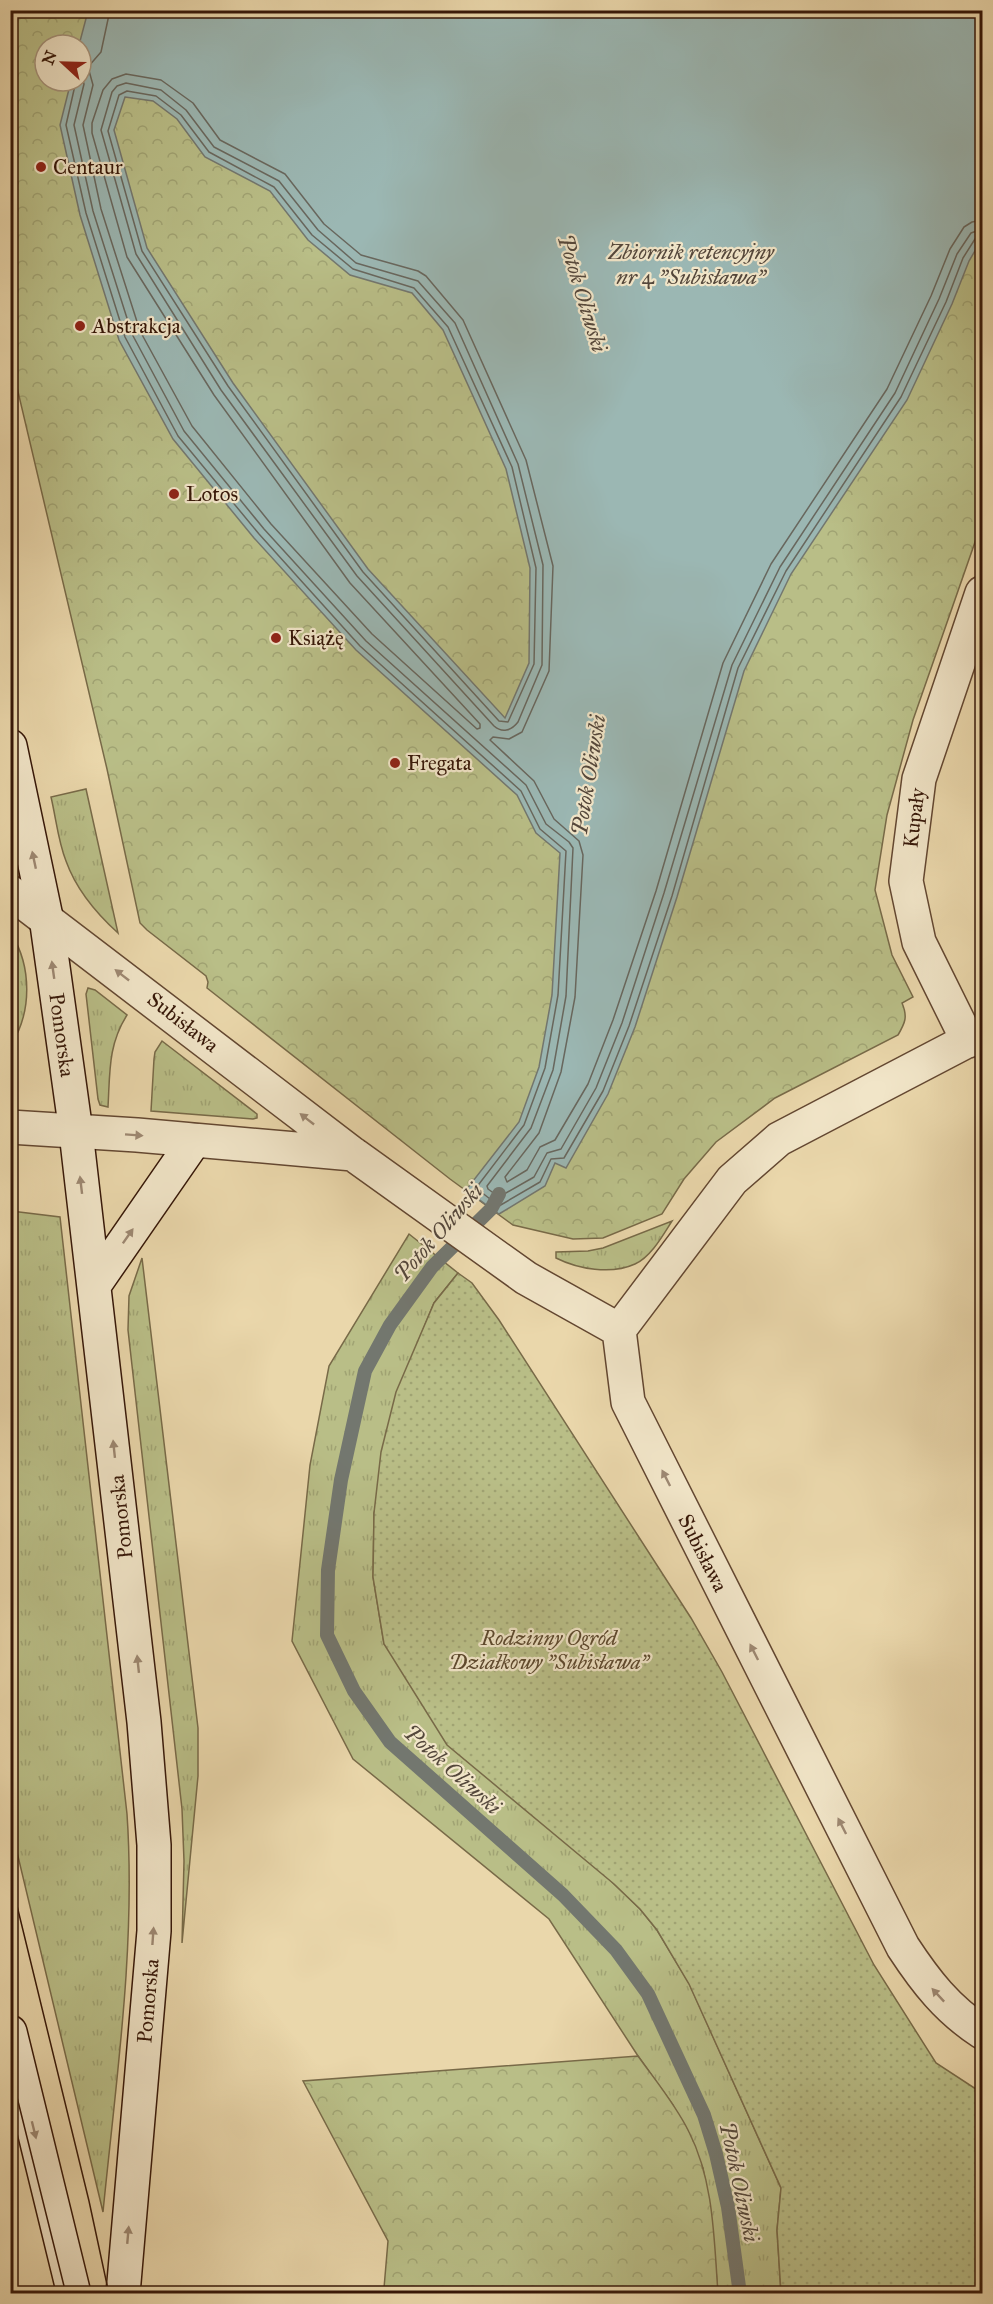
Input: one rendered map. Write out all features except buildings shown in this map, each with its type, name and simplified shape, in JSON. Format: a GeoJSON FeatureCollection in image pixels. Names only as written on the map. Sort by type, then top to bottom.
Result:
{"type":"FeatureCollection","features":[{"type":"Feature","properties":{"kind":"street","name":"Kupały"},"geometry":{"type":"LineString","coordinates":[[975,1037],[919,942],[906,882],[919,779],[982,593]]}},
{"type":"Feature","properties":{"kind":"street","name":"Pomorska"},"geometry":{"type":"LineString","coordinates":[[10,746],[46,917],[76,1132],[144,1722],[154,1845],[154,1931],[123,2294]]}},
{"type":"Feature","properties":{"kind":"street","name":"Subisława"},"geometry":{"type":"LineString","coordinates":[[10,891],[353,1154],[526,1278],[618,1330],[627,1402],[903,1947],[927,1982],[960,2018],[982,2032]]}},
{"type":"Feature","properties":{"kind":"street"},"geometry":{"type":"LineString","coordinates":[[618,1330],[732,1180],[779,1139],[975,1037]]}},
{"type":"Feature","properties":{"kind":"street","name":"Subisława"},"geometry":{"type":"LineString","coordinates":[[10,1127],[353,1154]]}},
{"type":"Feature","properties":{"kind":"street"},"geometry":{"type":"LineString","coordinates":[[95,1284],[194,1141]]}},
{"type":"Feature","properties":{"kind":"street"},"geometry":{"type":"LineString","coordinates":[[10,2032],[75,2294]]}},
{"type":"Feature","properties":{"kind":"green space"},"geometry":{"type":"Polygon","coordinates":[[[10,11],[982,11],[982,522],[913,720],[887,815],[875,890],[892,955],[913,997],[902,1003],[905,1020],[898,1035],[775,1098],[716,1142],[684,1179],[662,1214],[603,1238],[573,1239],[513,1225],[450,1179],[207,988],[206,976],[140,923],[107,769],[11,362],[10,11]]]}},
{"type":"Feature","properties":{"kind":"green space"},"geometry":{"type":"Polygon","coordinates":[[[86,789],[118,933],[102,918],[81,891],[70,871],[59,837],[51,797],[86,789]]]}},
{"type":"Feature","properties":{"kind":"green space"},"geometry":{"type":"Polygon","coordinates":[[[11,933],[23,960],[27,989],[23,1018],[11,1045],[11,933]]]}},
{"type":"Feature","properties":{"kind":"green space"},"geometry":{"type":"Polygon","coordinates":[[[88,988],[95,990],[127,1015],[113,1048],[108,1107],[100,1105],[98,1099],[86,994],[88,988]]]}},
{"type":"Feature","properties":{"kind":"green space"},"geometry":{"type":"Polygon","coordinates":[[[162,1041],[257,1114],[257,1118],[151,1111],[155,1052],[162,1041]]]}},
{"type":"Feature","properties":{"kind":"green space"},"geometry":{"type":"Polygon","coordinates":[[[11,1211],[60,1217],[127,1814],[129,1913],[127,1963],[103,2212],[11,1827],[11,1211]]]}},
{"type":"Feature","properties":{"kind":"green space"},"geometry":{"type":"Polygon","coordinates":[[[672,1221],[656,1245],[641,1261],[626,1267],[605,1270],[584,1268],[556,1258],[556,1252],[603,1248],[672,1221]]]}},
{"type":"Feature","properties":{"kind":"green space"},"geometry":{"type":"Polygon","coordinates":[[[409,1234],[458,1273],[434,1303],[416,1347],[374,1513],[373,1577],[384,1644],[640,1909],[657,1930],[689,1983],[781,2188],[777,2230],[781,2293],[718,2293],[711,2214],[703,2168],[673,2105],[638,2056],[549,1919],[353,1759],[292,1641],[310,1465],[329,1366],[409,1234]]]}},
{"type":"Feature","properties":{"kind":"green space"},"geometry":{"type":"Polygon","coordinates":[[[142,1258],[198,1728],[198,1776],[182,1943],[184,1861],[182,1809],[128,1330],[129,1296],[142,1258]]]}},
{"type":"Feature","properties":{"kind":"green space","name":"Rodzinny Ogród Działkowy \"Subisława\""},"geometry":{"type":"Polygon","coordinates":[[[458,1273],[472,1283],[499,1320],[691,1618],[722,1672],[874,1965],[936,2063],[982,2093],[982,2293],[781,2293],[777,2230],[781,2188],[689,1984],[657,1930],[640,1909],[614,1884],[447,1745],[384,1644],[373,1577],[374,1513],[381,1452],[396,1392],[434,1303],[458,1273]]]}},
{"type":"Feature","properties":{"kind":"green space"},"geometry":{"type":"Polygon","coordinates":[[[638,2056],[678,2112],[689,2132],[704,2170],[714,2232],[718,2293],[372,2293],[384,2288],[388,2241],[303,2081],[638,2056]]]}},
{"type":"Feature","properties":{"kind":"water","name":"Zbiornik retencyjny nr 4 \"Subisława\""},"geometry":{"type":"Polygon","coordinates":[[[88,11],[982,11],[982,239],[969,261],[952,304],[907,400],[791,574],[744,671],[677,897],[635,1027],[608,1094],[566,1168],[555,1163],[545,1186],[499,1214],[466,1190],[519,1122],[539,1067],[552,995],[560,853],[536,833],[517,795],[356,650],[254,538],[173,439],[119,340],[80,215],[60,125],[68,93],[93,93],[93,33],[82,33],[88,11]],[[125,97],[114,130],[147,248],[233,383],[368,569],[505,718],[529,663],[530,568],[506,469],[443,330],[412,293],[350,275],[308,240],[270,191],[205,157],[177,119],[153,101],[125,97]]]}},
{"type":"Feature","properties":{"kind":"waterway","name":"Potok Oliwski"},"geometry":{"type":"LineString","coordinates":[[499,1194],[491,1209],[432,1267],[390,1325],[365,1371],[341,1480],[328,1570],[327,1635],[354,1691],[390,1742],[563,1895],[616,1950],[648,1994],[704,2115],[716,2154],[728,2207],[740,2294]]}},
{"type":"Feature","properties":{"kind":"tram line"},"geometry":{"type":"LineString","coordinates":[[10,1877],[89,2201],[109,2294]]}},
{"type":"Feature","properties":{"kind":"tram line"},"geometry":{"type":"LineString","coordinates":[[10,2069],[66,2294]]}},
{"type":"Feature","properties":{"kind":"place","name":"Centaur"},"geometry":{"type":"Point","coordinates":[41,167]}},
{"type":"Feature","properties":{"kind":"place","name":"Abstrakcja"},"geometry":{"type":"Point","coordinates":[80,326]}},
{"type":"Feature","properties":{"kind":"place","name":"Lotos"},"geometry":{"type":"Point","coordinates":[174,494]}},
{"type":"Feature","properties":{"kind":"place","name":"Książę"},"geometry":{"type":"Point","coordinates":[276,638]}},
{"type":"Feature","properties":{"kind":"place","name":"Fregata"},"geometry":{"type":"Point","coordinates":[395,763]}}]}
